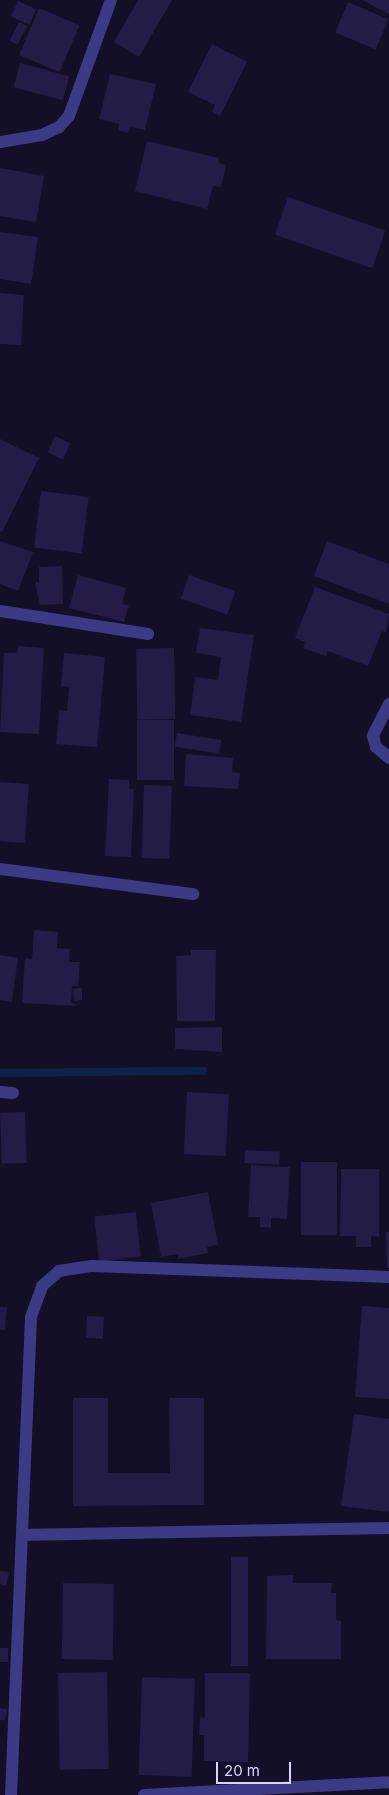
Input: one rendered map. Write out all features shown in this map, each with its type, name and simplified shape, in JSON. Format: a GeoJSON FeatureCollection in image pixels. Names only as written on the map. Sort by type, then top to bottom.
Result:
{"type":"FeatureCollection","features":[{"type":"Feature","properties":{"kind":"street"},"geometry":{"type":"LineString","coordinates":[[0,142],[42,134],[59,127],[69,116],[111,0]]}},
{"type":"Feature","properties":{"kind":"street"},"geometry":{"type":"LineString","coordinates":[[0,611],[148,634]]}},
{"type":"Feature","properties":{"kind":"street"},"geometry":{"type":"LineString","coordinates":[[389,704],[373,736],[376,747],[389,758]]}},
{"type":"Feature","properties":{"kind":"street"},"geometry":{"type":"LineString","coordinates":[[0,869],[193,894]]}},
{"type":"Feature","properties":{"kind":"street"},"geometry":{"type":"LineString","coordinates":[[0,1092],[13,1093]]}},
{"type":"Feature","properties":{"kind":"street"},"geometry":{"type":"LineString","coordinates":[[11,1795],[31,1317],[42,1286],[59,1271],[92,1266],[389,1277]]}},
{"type":"Feature","properties":{"kind":"street"},"geometry":{"type":"LineString","coordinates":[[22,1535],[389,1528]]}},
{"type":"Feature","properties":{"kind":"street"},"geometry":{"type":"LineString","coordinates":[[144,1795],[389,1782]]}},
{"type":"Feature","properties":{"kind":"building"},"geometry":{"type":"Polygon","coordinates":[[[138,0],[172,0],[139,57],[114,42],[138,0]]]}},
{"type":"Feature","properties":{"kind":"building"},"geometry":{"type":"Polygon","coordinates":[[[362,0],[389,0],[389,14],[362,0]]]}},
{"type":"Feature","properties":{"kind":"building"},"geometry":{"type":"Polygon","coordinates":[[[18,1],[36,9],[29,25],[11,17],[18,1]]]}},
{"type":"Feature","properties":{"kind":"building"},"geometry":{"type":"Polygon","coordinates":[[[348,2],[389,19],[376,50],[335,32],[348,2]]]}},
{"type":"Feature","properties":{"kind":"building"},"geometry":{"type":"Polygon","coordinates":[[[39,8],[80,25],[60,72],[19,55],[39,8]]]}},
{"type":"Feature","properties":{"kind":"building"},"geometry":{"type":"Polygon","coordinates":[[[19,22],[27,26],[17,45],[9,41],[19,22]]]}},
{"type":"Feature","properties":{"kind":"building"},"geometry":{"type":"Polygon","coordinates":[[[212,44],[247,62],[220,116],[212,112],[215,105],[188,92],[212,44]]]}},
{"type":"Feature","properties":{"kind":"building"},"geometry":{"type":"Polygon","coordinates":[[[20,63],[69,76],[63,100],[14,87],[20,63]]]}},
{"type":"Feature","properties":{"kind":"building"},"geometry":{"type":"Polygon","coordinates":[[[110,74],[156,84],[145,130],[130,127],[128,133],[118,130],[119,124],[99,119],[110,74]]]}},
{"type":"Feature","properties":{"kind":"building"},"geometry":{"type":"Polygon","coordinates":[[[147,141],[219,158],[218,163],[226,165],[221,187],[213,186],[207,209],[135,191],[147,141]]]}},
{"type":"Feature","properties":{"kind":"building"},"geometry":{"type":"Polygon","coordinates":[[[0,168],[44,176],[36,222],[0,216],[0,168]]]}},
{"type":"Feature","properties":{"kind":"building"},"geometry":{"type":"Polygon","coordinates":[[[288,197],[385,231],[372,268],[275,235],[288,197]]]}},
{"type":"Feature","properties":{"kind":"building"},"geometry":{"type":"Polygon","coordinates":[[[0,232],[38,237],[31,284],[0,279],[0,232]]]}},
{"type":"Feature","properties":{"kind":"building"},"geometry":{"type":"Polygon","coordinates":[[[0,293],[24,295],[21,345],[0,344],[0,293]]]}},
{"type":"Feature","properties":{"kind":"building"},"geometry":{"type":"Polygon","coordinates":[[[55,436],[70,443],[63,459],[47,452],[55,436]]]}},
{"type":"Feature","properties":{"kind":"building"},"geometry":{"type":"Polygon","coordinates":[[[0,439],[39,458],[2,532],[0,531],[0,439]]]}},
{"type":"Feature","properties":{"kind":"building"},"geometry":{"type":"Polygon","coordinates":[[[41,491],[89,497],[82,553],[34,548],[41,491]]]}},
{"type":"Feature","properties":{"kind":"building"},"geometry":{"type":"Polygon","coordinates":[[[0,541],[33,552],[18,591],[0,584],[0,541]]]}},
{"type":"Feature","properties":{"kind":"building"},"geometry":{"type":"Polygon","coordinates":[[[327,541],[389,564],[389,604],[314,576],[327,541]]]}},
{"type":"Feature","properties":{"kind":"building"},"geometry":{"type":"Polygon","coordinates":[[[62,566],[63,604],[40,605],[35,583],[39,582],[39,567],[62,566]]]}},
{"type":"Feature","properties":{"kind":"building"},"geometry":{"type":"Polygon","coordinates":[[[78,575],[126,588],[122,604],[129,605],[124,622],[69,608],[78,575]]]}},
{"type":"Feature","properties":{"kind":"building"},"geometry":{"type":"Polygon","coordinates":[[[189,575],[235,591],[227,615],[181,599],[189,575]]]}},
{"type":"Feature","properties":{"kind":"building"},"geometry":{"type":"Polygon","coordinates":[[[315,587],[389,614],[386,633],[382,631],[368,666],[328,651],[326,656],[303,648],[305,642],[295,638],[315,587]]]}},
{"type":"Feature","properties":{"kind":"building"},"geometry":{"type":"Polygon","coordinates":[[[200,628],[254,635],[241,722],[190,715],[195,677],[218,680],[221,657],[196,653],[200,628]]]}},
{"type":"Feature","properties":{"kind":"building"},"geometry":{"type":"Polygon","coordinates":[[[18,646],[44,648],[39,734],[0,732],[4,653],[17,653],[18,646]]]}},
{"type":"Feature","properties":{"kind":"building"},"geometry":{"type":"Polygon","coordinates":[[[174,648],[175,719],[137,720],[136,649],[174,648]]]}},
{"type":"Feature","properties":{"kind":"building"},"geometry":{"type":"Polygon","coordinates":[[[64,653],[105,657],[97,747],[56,744],[59,710],[67,711],[69,687],[61,686],[64,653]]]}},
{"type":"Feature","properties":{"kind":"building"},"geometry":{"type":"Polygon","coordinates":[[[137,720],[174,720],[174,780],[137,780],[137,720]]]}},
{"type":"Feature","properties":{"kind":"building"},"geometry":{"type":"Polygon","coordinates":[[[177,733],[221,740],[219,754],[175,747],[177,733]]]}},
{"type":"Feature","properties":{"kind":"building"},"geometry":{"type":"Polygon","coordinates":[[[186,754],[233,758],[232,772],[240,773],[238,789],[184,786],[186,754]]]}},
{"type":"Feature","properties":{"kind":"building"},"geometry":{"type":"Polygon","coordinates":[[[109,779],[129,780],[129,789],[134,789],[131,857],[105,856],[109,779]]]}},
{"type":"Feature","properties":{"kind":"building"},"geometry":{"type":"Polygon","coordinates":[[[0,782],[29,784],[25,843],[0,841],[0,782]]]}},
{"type":"Feature","properties":{"kind":"building"},"geometry":{"type":"Polygon","coordinates":[[[144,785],[172,786],[169,859],[141,858],[144,785]]]}},
{"type":"Feature","properties":{"kind":"building"},"geometry":{"type":"Polygon","coordinates":[[[34,930],[58,932],[57,948],[70,949],[69,962],[80,962],[78,986],[72,986],[71,1002],[77,1006],[22,1003],[25,958],[32,959],[34,930]]]}},
{"type":"Feature","properties":{"kind":"building"},"geometry":{"type":"Polygon","coordinates":[[[191,950],[216,950],[215,1021],[177,1021],[176,956],[191,955],[191,950]]]}},
{"type":"Feature","properties":{"kind":"building"},"geometry":{"type":"Polygon","coordinates":[[[0,955],[18,958],[12,1002],[0,1000],[0,955]]]}},
{"type":"Feature","properties":{"kind":"building"},"geometry":{"type":"Polygon","coordinates":[[[82,988],[82,1000],[74,1001],[73,989],[82,988]]]}},
{"type":"Feature","properties":{"kind":"building"},"geometry":{"type":"Polygon","coordinates":[[[222,1027],[222,1052],[175,1049],[175,1028],[222,1027]]]}},
{"type":"Feature","properties":{"kind":"building"},"geometry":{"type":"Polygon","coordinates":[[[187,1092],[229,1094],[226,1156],[184,1154],[187,1092]]]}},
{"type":"Feature","properties":{"kind":"building"},"geometry":{"type":"Polygon","coordinates":[[[25,1112],[27,1163],[2,1164],[0,1113],[25,1112]]]}},
{"type":"Feature","properties":{"kind":"building"},"geometry":{"type":"Polygon","coordinates":[[[245,1150],[280,1152],[279,1165],[244,1163],[245,1150]]]}},
{"type":"Feature","properties":{"kind":"building"},"geometry":{"type":"Polygon","coordinates":[[[301,1162],[337,1162],[337,1235],[301,1235],[301,1162]]]}},
{"type":"Feature","properties":{"kind":"building"},"geometry":{"type":"Polygon","coordinates":[[[251,1165],[290,1167],[287,1219],[271,1218],[271,1228],[260,1227],[260,1217],[248,1217],[251,1165]]]}},
{"type":"Feature","properties":{"kind":"building"},"geometry":{"type":"Polygon","coordinates":[[[341,1169],[379,1169],[379,1237],[371,1236],[371,1247],[356,1247],[356,1236],[340,1236],[341,1169]]]}},
{"type":"Feature","properties":{"kind":"building"},"geometry":{"type":"Polygon","coordinates":[[[208,1192],[218,1245],[207,1247],[208,1253],[178,1259],[178,1254],[161,1257],[151,1203],[208,1192]]]}},
{"type":"Feature","properties":{"kind":"building"},"geometry":{"type":"Polygon","coordinates":[[[136,1212],[141,1257],[99,1261],[94,1216],[136,1212]]]}},
{"type":"Feature","properties":{"kind":"building"},"geometry":{"type":"Polygon","coordinates":[[[386,1232],[389,1232],[389,1268],[387,1268],[386,1232]]]}},
{"type":"Feature","properties":{"kind":"building"},"geometry":{"type":"Polygon","coordinates":[[[362,1306],[389,1308],[389,1399],[355,1397],[362,1306]]]}},
{"type":"Feature","properties":{"kind":"building"},"geometry":{"type":"Polygon","coordinates":[[[0,1307],[7,1307],[5,1330],[0,1330],[0,1307]]]}},
{"type":"Feature","properties":{"kind":"building"},"geometry":{"type":"Polygon","coordinates":[[[87,1316],[104,1317],[103,1339],[86,1338],[87,1316]]]}},
{"type":"Feature","properties":{"kind":"building"},"geometry":{"type":"Polygon","coordinates":[[[73,1398],[108,1398],[108,1473],[170,1473],[169,1398],[204,1398],[204,1505],[73,1506],[73,1398]]]}},
{"type":"Feature","properties":{"kind":"building"},"geometry":{"type":"Polygon","coordinates":[[[354,1414],[389,1419],[389,1512],[341,1506],[354,1414]]]}},
{"type":"Feature","properties":{"kind":"building"},"geometry":{"type":"Polygon","coordinates":[[[231,1557],[248,1557],[248,1666],[231,1666],[231,1557]]]}},
{"type":"Feature","properties":{"kind":"building"},"geometry":{"type":"Polygon","coordinates":[[[0,1571],[9,1572],[6,1586],[0,1584],[0,1571]]]}},
{"type":"Feature","properties":{"kind":"building"},"geometry":{"type":"Polygon","coordinates":[[[293,1575],[293,1583],[332,1583],[331,1593],[336,1593],[336,1620],[341,1621],[341,1659],[266,1659],[267,1576],[293,1575]]]}},
{"type":"Feature","properties":{"kind":"building"},"geometry":{"type":"Polygon","coordinates":[[[63,1583],[114,1584],[113,1660],[62,1659],[63,1583]]]}},
{"type":"Feature","properties":{"kind":"building"},"geometry":{"type":"Polygon","coordinates":[[[0,1648],[8,1648],[8,1662],[0,1662],[0,1648]]]}},
{"type":"Feature","properties":{"kind":"building"},"geometry":{"type":"Polygon","coordinates":[[[107,1672],[109,1769],[60,1770],[58,1673],[107,1672]]]}},
{"type":"Feature","properties":{"kind":"building"},"geometry":{"type":"Polygon","coordinates":[[[205,1673],[250,1673],[248,1762],[204,1761],[204,1735],[199,1735],[200,1717],[205,1718],[205,1673]]]}},
{"type":"Feature","properties":{"kind":"building"},"geometry":{"type":"Polygon","coordinates":[[[142,1677],[195,1679],[192,1777],[139,1775],[142,1677]]]}},
{"type":"Feature","properties":{"kind":"building"},"geometry":{"type":"Polygon","coordinates":[[[0,1708],[7,1709],[5,1720],[0,1720],[0,1708]]]}},
{"type":"Feature","properties":{"kind":"waterway"},"geometry":{"type":"LineString","coordinates":[[0,1073],[203,1071]]}}]}
